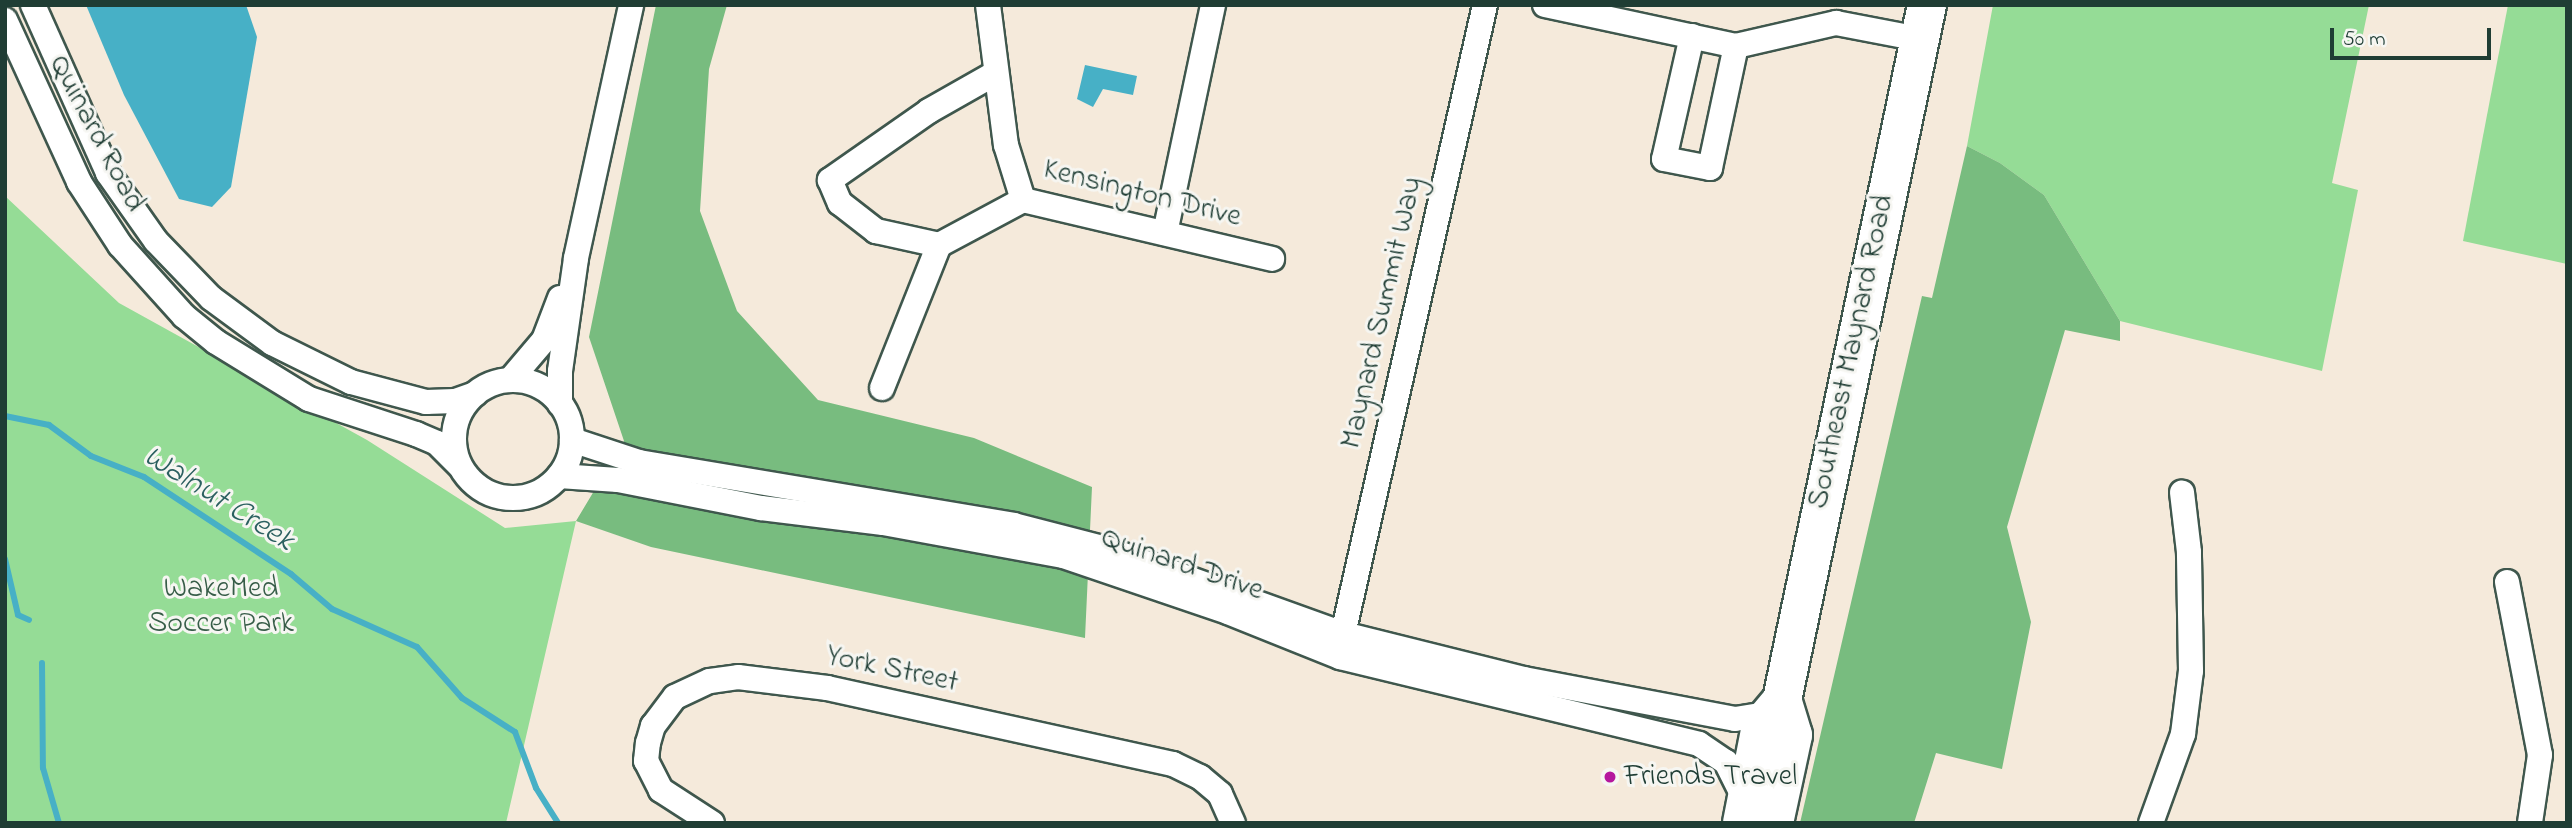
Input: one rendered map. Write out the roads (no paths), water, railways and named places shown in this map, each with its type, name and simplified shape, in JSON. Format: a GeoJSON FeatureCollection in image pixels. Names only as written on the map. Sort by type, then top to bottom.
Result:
{"type":"FeatureCollection","features":[{"type":"Feature","properties":{"kind":"main road","name":"Southeast Maynard Road"},"geometry":{"type":"LineString","coordinates":[[1754,816],[1793,736],[1777,707],[1923,22]]}},
{"type":"Feature","properties":{"kind":"street","name":"Quinard Road"},"geometry":{"type":"LineString","coordinates":[[33,5],[108,173],[156,241],[211,298],[272,343],[351,382],[426,402],[455,401],[475,394]]}},
{"type":"Feature","properties":{"kind":"street"},"geometry":{"type":"LineString","coordinates":[[560,404],[529,382],[510,380],[475,394],[455,427],[453,446],[459,465],[487,492],[506,498],[526,497],[559,476],[572,440],[560,404],[560,371],[576,258],[631,5]]}},
{"type":"Feature","properties":{"kind":"street","name":"Kensington Drive"},"geometry":{"type":"LineString","coordinates":[[988,5],[994,74],[1006,145],[1023,200],[1272,259]]}},
{"type":"Feature","properties":{"kind":"street"},"geometry":{"type":"LineString","coordinates":[[1165,233],[1213,5]]}},
{"type":"Feature","properties":{"kind":"street","name":"Maynard Summit Way"},"geometry":{"type":"LineString","coordinates":[[1343,634],[1485,5]]}},
{"type":"Feature","properties":{"kind":"street"},"geometry":{"type":"LineString","coordinates":[[1545,5],[1736,46],[1836,23],[1923,22]]}},
{"type":"Feature","properties":{"kind":"street","name":"Quinard Road"},"geometry":{"type":"LineString","coordinates":[[5,20],[45,115],[79,182],[120,245],[184,316],[216,342],[309,399],[426,438],[459,465]]}},
{"type":"Feature","properties":{"kind":"street"},"geometry":{"type":"LineString","coordinates":[[1692,36],[1664,159],[1710,169],[1736,46]]}},
{"type":"Feature","properties":{"kind":"street"},"geometry":{"type":"LineString","coordinates":[[994,74],[929,111],[830,180],[839,203],[876,232],[939,245],[1023,200]]}},
{"type":"Feature","properties":{"kind":"street"},"geometry":{"type":"LineString","coordinates":[[882,388],[939,245]]}},
{"type":"Feature","properties":{"kind":"street"},"geometry":{"type":"LineString","coordinates":[[510,380],[544,340],[576,258]]}},
{"type":"Feature","properties":{"kind":"street","name":"Quinard Drive"},"geometry":{"type":"LineString","coordinates":[[572,440],[601,453],[639,462],[1027,528],[1107,548],[1343,634],[1688,712],[1735,719],[1777,707]]}},
{"type":"Feature","properties":{"kind":"street","name":"Quinard Drive"},"geometry":{"type":"LineString","coordinates":[[559,476],[618,480],[749,506],[883,523],[1063,556],[1228,612],[1340,657],[1699,744],[1726,762],[1754,816]]}},
{"type":"Feature","properties":{"kind":"street"},"geometry":{"type":"LineString","coordinates":[[2151,823],[2183,734],[2191,671],[2189,552],[2182,492]]}},
{"type":"Feature","properties":{"kind":"street"},"geometry":{"type":"LineString","coordinates":[[2507,582],[2540,755],[2530,823]]}},
{"type":"Feature","properties":{"kind":"street","name":"York Street"},"geometry":{"type":"LineString","coordinates":[[712,823],[661,790],[646,761],[648,743],[653,726],[676,696],[710,681],[738,677],[827,688],[1173,764],[1200,777],[1220,794],[1233,823]]}},
{"type":"Feature","properties":{"kind":"water"},"geometry":{"type":"Polygon","coordinates":[[[86,5],[246,5],[257,37],[231,187],[212,207],[179,199],[124,95],[86,5]]]}},
{"type":"Feature","properties":{"kind":"water"},"geometry":{"type":"Polygon","coordinates":[[[1085,65],[1137,76],[1133,95],[1103,89],[1093,107],[1077,99],[1085,65]]]}},
{"type":"Feature","properties":{"kind":"waterway","name":"Walnut Creek"},"geometry":{"type":"LineString","coordinates":[[5,416],[49,425],[91,456],[144,477],[291,574],[332,609],[417,647],[462,698],[515,732],[536,788],[558,823]]}},
{"type":"Feature","properties":{"kind":"waterway"},"geometry":{"type":"LineString","coordinates":[[5,559],[18,615],[29,620]]}},
{"type":"Feature","properties":{"kind":"waterway"},"geometry":{"type":"LineString","coordinates":[[42,663],[43,768],[59,823]]}},
{"type":"Feature","properties":{"kind":"place","name":"Friends Travel"},"geometry":{"type":"Point","coordinates":[1610,777]}},
{"type":"Feature","properties":{"kind":"park label","name":"WakeMed Soccer Park"},"geometry":{"type":"Point","coordinates":[221,606]}}]}
